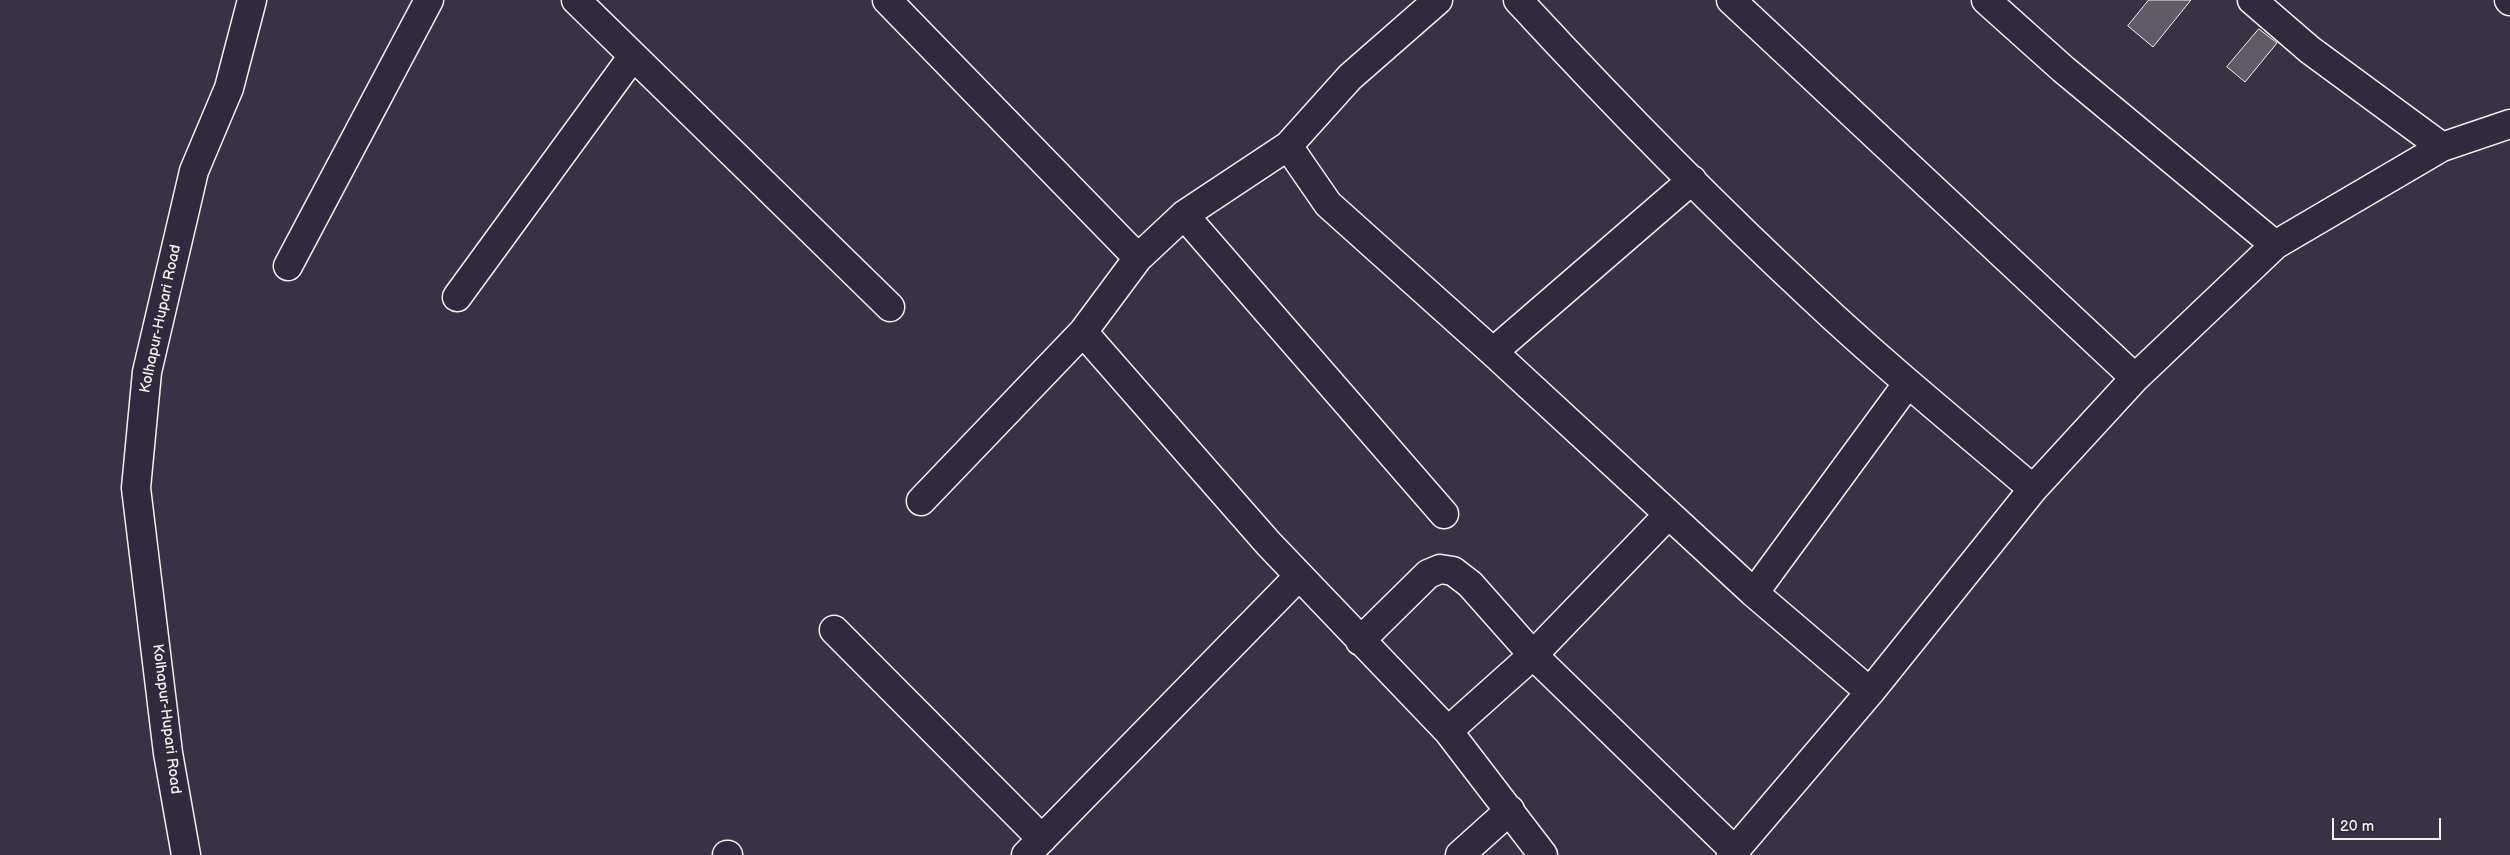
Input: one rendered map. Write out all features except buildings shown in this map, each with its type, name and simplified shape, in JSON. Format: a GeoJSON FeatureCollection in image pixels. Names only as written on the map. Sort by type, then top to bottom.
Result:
{"type":"FeatureCollection","features":[{"type":"Feature","properties":{"kind":"street","name":"Kolhapur-Hupari Road"},"geometry":{"type":"LineString","coordinates":[[186,855],[168,753],[136,488],[147,372],[194,171],[229,88],[252,0]]}},
{"type":"Feature","properties":{"kind":"street"},"geometry":{"type":"LineString","coordinates":[[288,266],[430,0]]}},
{"type":"Feature","properties":{"kind":"street"},"geometry":{"type":"LineString","coordinates":[[576,0],[890,307]]}},
{"type":"Feature","properties":{"kind":"street"},"geometry":{"type":"LineString","coordinates":[[886,0],[1138,258]]}},
{"type":"Feature","properties":{"kind":"street"},"geometry":{"type":"LineString","coordinates":[[921,501],[1083,332],[1138,258],[1184,215],[1288,146],[1350,76],[1438,0]]}},
{"type":"Feature","properties":{"kind":"street"},"geometry":{"type":"LineString","coordinates":[[1518,0],[1590,78],[1813,298],[1908,383],[2033,489]]}},
{"type":"Feature","properties":{"kind":"street"},"geometry":{"type":"LineString","coordinates":[[1731,0],[2135,378]]}},
{"type":"Feature","properties":{"kind":"street"},"geometry":{"type":"LineString","coordinates":[[1986,0],[2063,69],[2275,246]]}},
{"type":"Feature","properties":{"kind":"street"},"geometry":{"type":"LineString","coordinates":[[2252,0],[2310,50],[2442,147]]}},
{"type":"Feature","properties":{"kind":"street"},"geometry":{"type":"LineString","coordinates":[[457,297],[633,56]]}},
{"type":"Feature","properties":{"kind":"street"},"geometry":{"type":"LineString","coordinates":[[1360,641],[1428,574],[1440,569],[1453,571],[1470,584],[1533,655],[1733,853],[1870,692],[2033,489],[2135,378],[2275,246],[2442,147],[2510,124]]}},
{"type":"Feature","properties":{"kind":"street"},"geometry":{"type":"LineString","coordinates":[[1288,146],[1328,204],[1494,352],[1754,593],[1870,692]]}},
{"type":"Feature","properties":{"kind":"street"},"geometry":{"type":"LineString","coordinates":[[1494,352],[1692,180]]}},
{"type":"Feature","properties":{"kind":"street"},"geometry":{"type":"LineString","coordinates":[[1184,215],[1444,514]]}},
{"type":"Feature","properties":{"kind":"street"},"geometry":{"type":"LineString","coordinates":[[1083,332],[1268,543],[1448,731],[1543,855]]}},
{"type":"Feature","properties":{"kind":"street"},"geometry":{"type":"LineString","coordinates":[[1754,593],[1908,383]]}},
{"type":"Feature","properties":{"kind":"street"},"geometry":{"type":"LineString","coordinates":[[1448,731],[1533,655],[1668,515]]}},
{"type":"Feature","properties":{"kind":"street"},"geometry":{"type":"LineString","coordinates":[[834,630],[1034,847],[1299,576]]}},
{"type":"Feature","properties":{"kind":"street"},"geometry":{"type":"LineString","coordinates":[[1460,855],[1510,810]]}}]}
